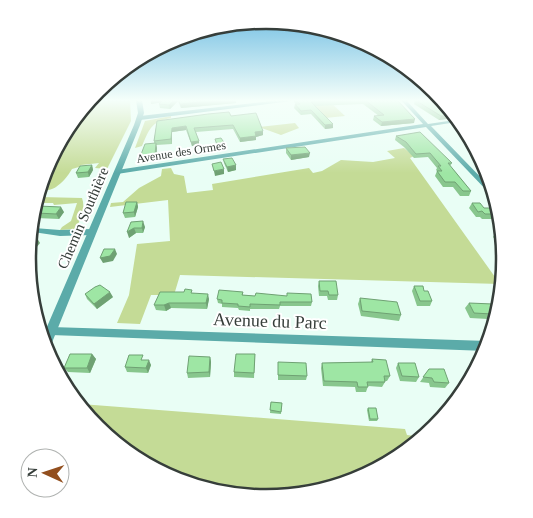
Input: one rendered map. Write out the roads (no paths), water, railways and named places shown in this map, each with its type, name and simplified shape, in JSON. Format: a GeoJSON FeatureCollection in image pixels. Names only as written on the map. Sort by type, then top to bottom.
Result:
{"type":"FeatureCollection","features":[{"type":"Feature","properties":{"kind":"street","name":"Chemin Southière"},"geometry":{"type":"LineString","coordinates":[[48,333],[137,124]]}},
{"type":"Feature","properties":{"kind":"street","name":"Avenue des Ormes"},"geometry":{"type":"LineString","coordinates":[[117,172],[439,124]]}},
{"type":"Feature","properties":{"kind":"street"},"geometry":{"type":"LineString","coordinates":[[429,126],[485,186]]}},
{"type":"Feature","properties":{"kind":"street"},"geometry":{"type":"LineString","coordinates":[[38,231],[52,233],[91,232]]}},
{"type":"Feature","properties":{"kind":"street","name":"Avenue du Parc"},"geometry":{"type":"LineString","coordinates":[[50,337],[480,346]]}}]}
